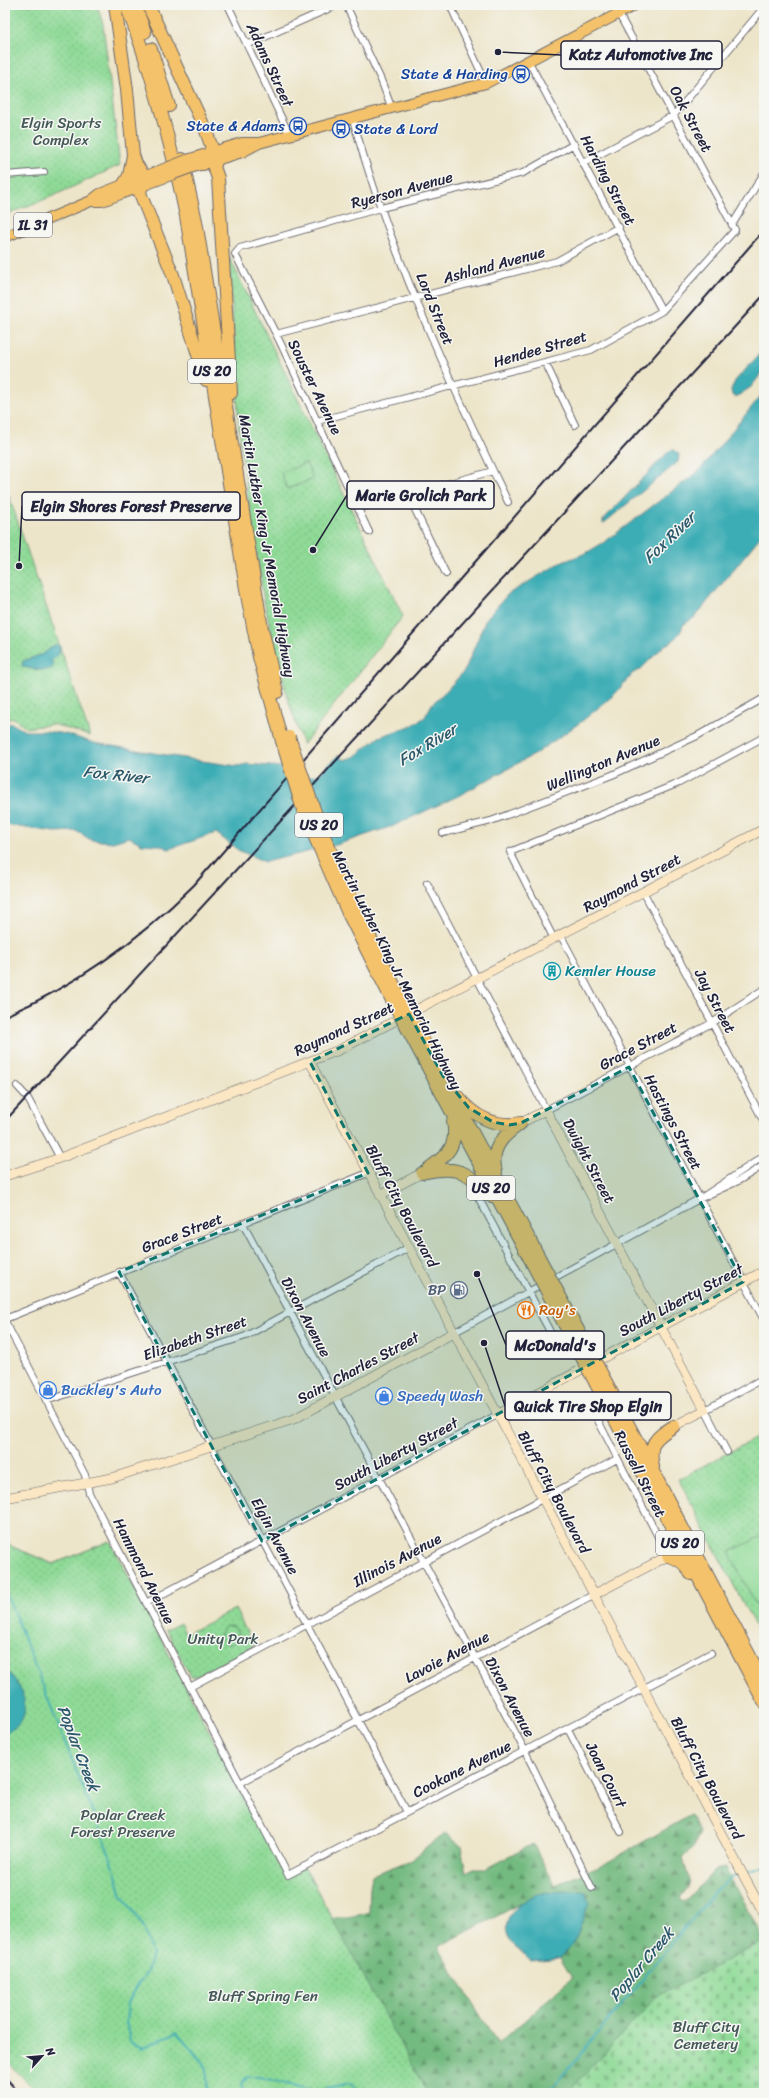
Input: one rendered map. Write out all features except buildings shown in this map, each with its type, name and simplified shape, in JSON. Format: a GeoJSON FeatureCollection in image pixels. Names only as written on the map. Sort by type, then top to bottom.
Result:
{"type":"FeatureCollection","features":[{"type":"Feature","properties":{"kind":"highway"},"geometry":{"type":"LineString","coordinates":[[115,5],[126,83],[133,155],[142,181],[140,193],[173,275],[204,369],[229,481]]}},
{"type":"Feature","properties":{"kind":"highway","name":"Martin Luther King Jr Memorial Highway"},"geometry":{"type":"LineString","coordinates":[[126,5],[157,94],[175,163],[186,216],[256,641],[285,739],[352,911],[413,1031],[451,1112],[507,1218],[536,1261]]}},
{"type":"Feature","properties":{"kind":"highway","name":"Martin Luther King Jr Memorial Highway"},"geometry":{"type":"LineString","coordinates":[[136,5],[163,87],[187,178],[196,221],[262,629],[285,739]]}},
{"type":"Feature","properties":{"kind":"highway"},"geometry":{"type":"LineString","coordinates":[[148,5],[206,130],[213,156],[221,165],[221,174],[218,178],[236,468]]}},
{"type":"Feature","properties":{"kind":"highway"},"geometry":{"type":"LineString","coordinates":[[124,184],[129,176],[133,155]]}},
{"type":"Feature","properties":{"kind":"highway"},"geometry":{"type":"LineString","coordinates":[[203,164],[213,156]]}},
{"type":"Feature","properties":{"kind":"highway","name":"Martin Luther King Jr Memorial Highway"},"geometry":{"type":"LineString","coordinates":[[413,1031],[443,1076],[499,1183],[536,1261],[600,1382],[764,1702]]}},
{"type":"Feature","properties":{"kind":"highway"},"geometry":{"type":"LineString","coordinates":[[443,1076],[461,1100],[481,1117],[493,1122],[509,1125],[521,1123]]}},
{"type":"Feature","properties":{"kind":"highway"},"geometry":{"type":"LineString","coordinates":[[422,1173],[442,1159],[449,1152],[454,1143],[455,1130],[451,1112]]}},
{"type":"Feature","properties":{"kind":"highway"},"geometry":{"type":"LineString","coordinates":[[499,1183],[495,1168],[494,1155],[497,1145],[503,1137],[521,1123]]}},
{"type":"Feature","properties":{"kind":"highway"},"geometry":{"type":"LineString","coordinates":[[422,1173],[441,1168],[456,1170],[469,1175],[481,1185],[507,1218]]}},
{"type":"Feature","properties":{"kind":"highway","name":"Martin Luther King Jr Memorial Highway"},"geometry":{"type":"LineString","coordinates":[[600,1382],[655,1476],[764,1683]]}},
{"type":"Feature","properties":{"kind":"highway"},"geometry":{"type":"LineString","coordinates":[[655,1476],[651,1455],[652,1444],[674,1426]]}},
{"type":"Feature","properties":{"kind":"highway"},"geometry":{"type":"LineString","coordinates":[[668,1556],[677,1559],[686,1566],[710,1610],[725,1627]]}},
{"type":"Feature","properties":{"kind":"main road","name":"IL 31"},"geometry":{"type":"LineString","coordinates":[[91,201],[102,201],[142,181],[213,156],[242,143],[259,144],[486,83],[529,62],[616,9],[635,5]]}},
{"type":"Feature","properties":{"kind":"main road","name":"IL 31"},"geometry":{"type":"LineString","coordinates":[[189,164],[203,164]]}},
{"type":"Feature","properties":{"kind":"main road","name":"IL 31"},"geometry":{"type":"LineString","coordinates":[[5,236],[91,201],[100,194],[124,184],[142,181]]}},
{"type":"Feature","properties":{"kind":"main road","name":"Raymond Street"},"geometry":{"type":"LineString","coordinates":[[5,1176],[60,1158],[310,1062],[364,1038],[764,829]]}},
{"type":"Feature","properties":{"kind":"main road","name":"Bluff City Boulevard"},"geometry":{"type":"LineString","coordinates":[[310,1062],[453,1333],[764,1914]]}},
{"type":"Feature","properties":{"kind":"main road","name":"Grace Street"},"geometry":{"type":"LineString","coordinates":[[521,1123],[546,1110]]}},
{"type":"Feature","properties":{"kind":"main road","name":"Dwight Street"},"geometry":{"type":"LineString","coordinates":[[546,1110],[705,1410]]}},
{"type":"Feature","properties":{"kind":"main road"},"geometry":{"type":"LineString","coordinates":[[380,1196],[422,1173]]}},
{"type":"Feature","properties":{"kind":"main road","name":"South Liberty Street"},"geometry":{"type":"LineString","coordinates":[[497,1415],[764,1271]]}},
{"type":"Feature","properties":{"kind":"main road","name":"Saint Charles Street"},"geometry":{"type":"LineString","coordinates":[[5,1498],[112,1478],[211,1444],[294,1419],[453,1333]]}},
{"type":"Feature","properties":{"kind":"main road"},"geometry":{"type":"LineString","coordinates":[[674,1426],[705,1410]]}},
{"type":"Feature","properties":{"kind":"main road","name":"Lavoie Avenue"},"geometry":{"type":"LineString","coordinates":[[593,1595],[668,1556]]}},
{"type":"Feature","properties":{"kind":"street","name":"Adams Street"},"geometry":{"type":"LineString","coordinates":[[228,5],[290,136]]}},
{"type":"Feature","properties":{"kind":"street"},"geometry":{"type":"LineString","coordinates":[[247,45],[337,5]]}},
{"type":"Feature","properties":{"kind":"street"},"geometry":{"type":"LineString","coordinates":[[346,5],[381,80],[392,109]]}},
{"type":"Feature","properties":{"kind":"street"},"geometry":{"type":"LineString","coordinates":[[450,5],[486,83]]}},
{"type":"Feature","properties":{"kind":"street"},"geometry":{"type":"LineString","coordinates":[[583,163],[674,115],[763,7]]}},
{"type":"Feature","properties":{"kind":"street","name":"Oak Street"},"geometry":{"type":"LineString","coordinates":[[616,9],[732,225]]}},
{"type":"Feature","properties":{"kind":"street","name":"Harding Street"},"geometry":{"type":"LineString","coordinates":[[529,62],[619,227],[662,311]]}},
{"type":"Feature","properties":{"kind":"street","name":"Lord Street"},"geometry":{"type":"LineString","coordinates":[[352,120],[381,208],[452,386],[508,502]]}},
{"type":"Feature","properties":{"kind":"street","name":"Ryerson Avenue"},"geometry":{"type":"LineString","coordinates":[[235,254],[240,248],[381,208],[523,173],[574,144]]}},
{"type":"Feature","properties":{"kind":"street"},"geometry":{"type":"LineString","coordinates":[[5,175],[44,172]]}},
{"type":"Feature","properties":{"kind":"street","name":"Hendee Street"},"geometry":{"type":"LineString","coordinates":[[317,421],[591,350],[662,311],[735,230],[732,225],[764,173]]}},
{"type":"Feature","properties":{"kind":"street","name":"Ashland Avenue"},"geometry":{"type":"LineString","coordinates":[[276,334],[417,299],[557,261],[619,227]]}},
{"type":"Feature","properties":{"kind":"street","name":"Souster Avenue"},"geometry":{"type":"LineString","coordinates":[[235,254],[276,334],[369,532]]}},
{"type":"Feature","properties":{"kind":"street"},"geometry":{"type":"LineString","coordinates":[[545,362],[576,425]]}},
{"type":"Feature","properties":{"kind":"street"},"geometry":{"type":"LineString","coordinates":[[359,508],[493,470]]}},
{"type":"Feature","properties":{"kind":"street"},"geometry":{"type":"LineString","coordinates":[[408,495],[446,574]]}},
{"type":"Feature","properties":{"kind":"street","name":"Wellington Avenue"},"geometry":{"type":"LineString","coordinates":[[444,833],[491,821],[612,775],[697,736],[764,698]]}},
{"type":"Feature","properties":{"kind":"street","name":"Hastings Street"},"geometry":{"type":"LineString","coordinates":[[764,737],[679,783],[510,852],[629,1067],[764,1320]]}},
{"type":"Feature","properties":{"kind":"street","name":"Dwight Street"},"geometry":{"type":"LineString","coordinates":[[427,883],[546,1110]]}},
{"type":"Feature","properties":{"kind":"street","name":"Jay Street"},"geometry":{"type":"LineString","coordinates":[[644,892],[764,1122]]}},
{"type":"Feature","properties":{"kind":"street","name":"Grace Street"},"geometry":{"type":"LineString","coordinates":[[546,1110],[712,1023],[764,989]]}},
{"type":"Feature","properties":{"kind":"street"},"geometry":{"type":"LineString","coordinates":[[17,1086],[31,1104],[60,1158]]}},
{"type":"Feature","properties":{"kind":"street","name":"Saint Charles Street"},"geometry":{"type":"LineString","coordinates":[[699,1199],[764,1156]]}},
{"type":"Feature","properties":{"kind":"street","name":"Saint Charles Street"},"geometry":{"type":"LineString","coordinates":[[453,1333],[529,1290],[699,1199],[738,1181],[764,1165]]}},
{"type":"Feature","properties":{"kind":"street","name":"Grace Street"},"geometry":{"type":"LineString","coordinates":[[5,1320],[120,1272],[368,1173]]}},
{"type":"Feature","properties":{"kind":"street"},"geometry":{"type":"LineString","coordinates":[[477,1195],[555,1340]]}},
{"type":"Feature","properties":{"kind":"street","name":"Dixon Avenue"},"geometry":{"type":"LineString","coordinates":[[243,1224],[334,1397],[525,1751],[592,1888]]}},
{"type":"Feature","properties":{"kind":"street","name":"Elizabeth Street"},"geometry":{"type":"LineString","coordinates":[[46,1401],[246,1336],[408,1248]]}},
{"type":"Feature","properties":{"kind":"street","name":"Elgin Avenue"},"geometry":{"type":"LineString","coordinates":[[120,1272],[407,1812]]}},
{"type":"Feature","properties":{"kind":"street","name":"Hammond Avenue"},"geometry":{"type":"LineString","coordinates":[[5,1320],[85,1475],[89,1493],[288,1875]]}},
{"type":"Feature","properties":{"kind":"street"},"geometry":{"type":"LineString","coordinates":[[705,1410],[764,1378]]}},
{"type":"Feature","properties":{"kind":"street","name":"Russell Street"},"geometry":{"type":"LineString","coordinates":[[590,1405],[668,1556]]}},
{"type":"Feature","properties":{"kind":"street","name":"Dwight Street"},"geometry":{"type":"LineString","coordinates":[[705,1410],[727,1452]]}},
{"type":"Feature","properties":{"kind":"street","name":"South Liberty Street"},"geometry":{"type":"LineString","coordinates":[[146,1603],[497,1415]]}},
{"type":"Feature","properties":{"kind":"street","name":"Illinois Avenue"},"geometry":{"type":"LineString","coordinates":[[190,1687],[541,1498],[618,1459]]}},
{"type":"Feature","properties":{"kind":"street","name":"Lavoie Avenue"},"geometry":{"type":"LineString","coordinates":[[240,1784],[593,1595]]}},
{"type":"Feature","properties":{"kind":"street","name":"Cookane Avenue"},"geometry":{"type":"LineString","coordinates":[[288,1875],[711,1653]]}},
{"type":"Feature","properties":{"kind":"street","name":"Joan Court"},"geometry":{"type":"LineString","coordinates":[[568,1729],[621,1832]]}},
{"type":"Feature","properties":{"kind":"highlighted area"},"geometry":{"type":"Polygon","coordinates":[[[409,1014],[443,1076],[469,1108],[493,1122],[509,1125],[521,1123],[629,1067],[743,1282],[262,1541],[119,1272],[368,1173],[310,1062],[409,1014]]]}},
{"type":"Feature","properties":{"kind":"green space","name":"Elgin Sports Complex"},"geometry":{"type":"Polygon","coordinates":[[[5,5],[97,5],[103,24],[120,165],[53,196],[5,215],[5,5]]]}},
{"type":"Feature","properties":{"kind":"green space"},"geometry":{"type":"Polygon","coordinates":[[[229,257],[403,616],[303,745],[287,696],[264,601],[248,498],[239,429],[229,257]]]}},
{"type":"Feature","properties":{"kind":"green space"},"geometry":{"type":"Polygon","coordinates":[[[306,463],[313,479],[287,489],[281,473],[306,463]]]}},
{"type":"Feature","properties":{"kind":"green space"},"geometry":{"type":"Polygon","coordinates":[[[5,484],[90,736],[53,724],[26,728],[14,718],[5,720],[5,484]]]}},
{"type":"Feature","properties":{"kind":"green space"},"geometry":{"type":"Polygon","coordinates":[[[764,1434],[764,1643],[678,1479],[764,1434]]]}},
{"type":"Feature","properties":{"kind":"green space","name":"Poplar Creek Forest Preserve"},"geometry":{"type":"Polygon","coordinates":[[[5,1535],[8,1545],[53,1564],[110,1541],[284,1876],[330,1922],[334,1918],[348,1918],[369,1912],[372,1875],[411,1860],[445,1833],[461,1846],[466,1873],[474,1869],[486,1869],[533,1844],[555,1885],[599,1867],[691,1815],[700,1833],[692,1849],[683,1857],[689,1881],[687,1888],[680,1898],[683,1902],[686,1901],[715,1870],[725,1868],[764,1940],[764,2046],[703,2093],[386,2093],[45,1756],[5,1535]],[[539,1894],[438,1947],[498,2044],[572,1978],[560,1958],[575,1941],[539,1894]]]}},
{"type":"Feature","properties":{"kind":"green space"},"geometry":{"type":"Polygon","coordinates":[[[5,1535],[8,1545],[53,1564],[110,1541],[284,1876],[304,1866],[427,2093],[38,2093],[5,2059],[5,1535]]]}},
{"type":"Feature","properties":{"kind":"green space"},"geometry":{"type":"Polygon","coordinates":[[[764,1535],[764,1601],[756,1605],[729,1552],[764,1535]]]}},
{"type":"Feature","properties":{"kind":"green space","name":"Unity Park"},"geometry":{"type":"Polygon","coordinates":[[[235,1609],[254,1646],[195,1677],[191,1677],[166,1630],[180,1623],[186,1634],[235,1609]]]}},
{"type":"Feature","properties":{"kind":"green space"},"geometry":{"type":"Polygon","coordinates":[[[225,1626],[233,1626],[238,1631],[236,1642],[233,1644],[225,1644],[220,1639],[220,1631],[225,1626]]]}},
{"type":"Feature","properties":{"kind":"green space","name":"Bluff City Cemetery"},"geometry":{"type":"Polygon","coordinates":[[[764,1941],[764,2093],[568,2093],[656,1997],[764,1941]]]}},
{"type":"Feature","properties":{"kind":"water"},"geometry":{"type":"Polygon","coordinates":[[[764,349],[764,370],[751,387],[736,397],[732,395],[731,390],[735,381],[764,349]]]}},
{"type":"Feature","properties":{"kind":"water","name":"Fox River"},"geometry":{"type":"Polygon","coordinates":[[[764,392],[764,532],[695,617],[683,625],[681,631],[673,641],[665,645],[640,670],[633,673],[615,694],[581,722],[535,754],[458,796],[393,826],[336,845],[265,862],[238,850],[216,833],[169,849],[159,845],[142,844],[129,837],[113,842],[91,840],[76,831],[55,832],[5,825],[5,726],[11,723],[25,731],[46,731],[66,734],[94,743],[202,761],[238,766],[247,764],[281,767],[286,777],[291,780],[318,775],[339,754],[343,760],[354,757],[379,737],[413,725],[425,717],[432,704],[465,670],[486,619],[508,594],[560,563],[586,553],[606,541],[699,471],[764,392]]]}},
{"type":"Feature","properties":{"kind":"water"},"geometry":{"type":"Polygon","coordinates":[[[673,449],[679,454],[678,462],[603,524],[603,520],[667,453],[673,449]]]}},
{"type":"Feature","properties":{"kind":"water"},"geometry":{"type":"Polygon","coordinates":[[[56,644],[60,647],[59,654],[51,661],[54,666],[47,670],[22,667],[23,661],[43,654],[56,644]]]}},
{"type":"Feature","properties":{"kind":"water"},"geometry":{"type":"Polygon","coordinates":[[[5,1670],[18,1685],[22,1694],[24,1713],[21,1721],[15,1728],[5,1732],[5,1670]]]}},
{"type":"Feature","properties":{"kind":"water"},"geometry":{"type":"Polygon","coordinates":[[[585,1891],[589,1903],[575,1941],[560,1958],[531,1961],[513,1944],[506,1929],[507,1922],[514,1910],[520,1904],[533,1896],[544,1893],[585,1891]]]}},
{"type":"Feature","properties":{"kind":"waterway","name":"Poplar Creek"},"geometry":{"type":"LineString","coordinates":[[5,1590],[110,1856],[122,1895],[144,1927],[152,1955],[147,1972],[137,1985],[128,2003],[126,2022],[130,2042],[142,2048],[177,2032],[207,2068],[207,2093]]}},
{"type":"Feature","properties":{"kind":"waterway","name":"Poplar Creek"},"geometry":{"type":"LineString","coordinates":[[744,1873],[764,1866]]}},
{"type":"Feature","properties":{"kind":"waterway","name":"Poplar Creek"},"geometry":{"type":"LineString","coordinates":[[548,2093],[718,1888],[731,1878],[740,1874]]}},
{"type":"Feature","properties":{"kind":"waterway","name":"Poplar Creek"},"geometry":{"type":"LineString","coordinates":[[244,2093],[242,2085],[247,2077],[260,2077],[314,2091],[349,2083],[356,2088],[356,2093]]}},
{"type":"Feature","properties":{"kind":"railway"},"geometry":{"type":"LineString","coordinates":[[5,1016],[32,1004],[106,960],[151,924],[194,885],[764,230]]}},
{"type":"Feature","properties":{"kind":"railway"},"geometry":{"type":"LineString","coordinates":[[5,1121],[764,295]]}},
{"type":"Feature","properties":{"kind":"railway"},"geometry":{"type":"LineString","coordinates":[[5,2077],[19,2093]]}},
{"type":"Feature","properties":{"kind":"place","name":"Katz Automotive Inc"},"geometry":{"type":"Point","coordinates":[498,52]}},
{"type":"Feature","properties":{"kind":"place","name":"State & Harding"},"geometry":{"type":"Point","coordinates":[521,74]}},
{"type":"Feature","properties":{"kind":"place","name":"State & Adams"},"geometry":{"type":"Point","coordinates":[298,126]}},
{"type":"Feature","properties":{"kind":"place","name":"State & Lord"},"geometry":{"type":"Point","coordinates":[341,129]}},
{"type":"Feature","properties":{"kind":"place","name":"Marie Grolich Park"},"geometry":{"type":"Point","coordinates":[313,550]}},
{"type":"Feature","properties":{"kind":"place","name":"Elgin Shores Forest Preserve"},"geometry":{"type":"Point","coordinates":[19,566]}},
{"type":"Feature","properties":{"kind":"place","name":"Kemler House"},"geometry":{"type":"Point","coordinates":[552,971]}},
{"type":"Feature","properties":{"kind":"place","name":"McDonald's"},"geometry":{"type":"Point","coordinates":[477,1274]}},
{"type":"Feature","properties":{"kind":"place","name":"BP"},"geometry":{"type":"Point","coordinates":[459,1290]}},
{"type":"Feature","properties":{"kind":"place","name":"Ray's"},"geometry":{"type":"Point","coordinates":[526,1310]}},
{"type":"Feature","properties":{"kind":"place","name":"Quick Tire Shop Elgin"},"geometry":{"type":"Point","coordinates":[484,1343]}},
{"type":"Feature","properties":{"kind":"place","name":"Buckley's Auto"},"geometry":{"type":"Point","coordinates":[48,1390]}},
{"type":"Feature","properties":{"kind":"place","name":"Speedy Wash"},"geometry":{"type":"Point","coordinates":[384,1396]}},
{"type":"Feature","properties":{"kind":"park label","name":"Bluff Spring Fen"},"geometry":{"type":"Point","coordinates":[263,1996]}}]}
